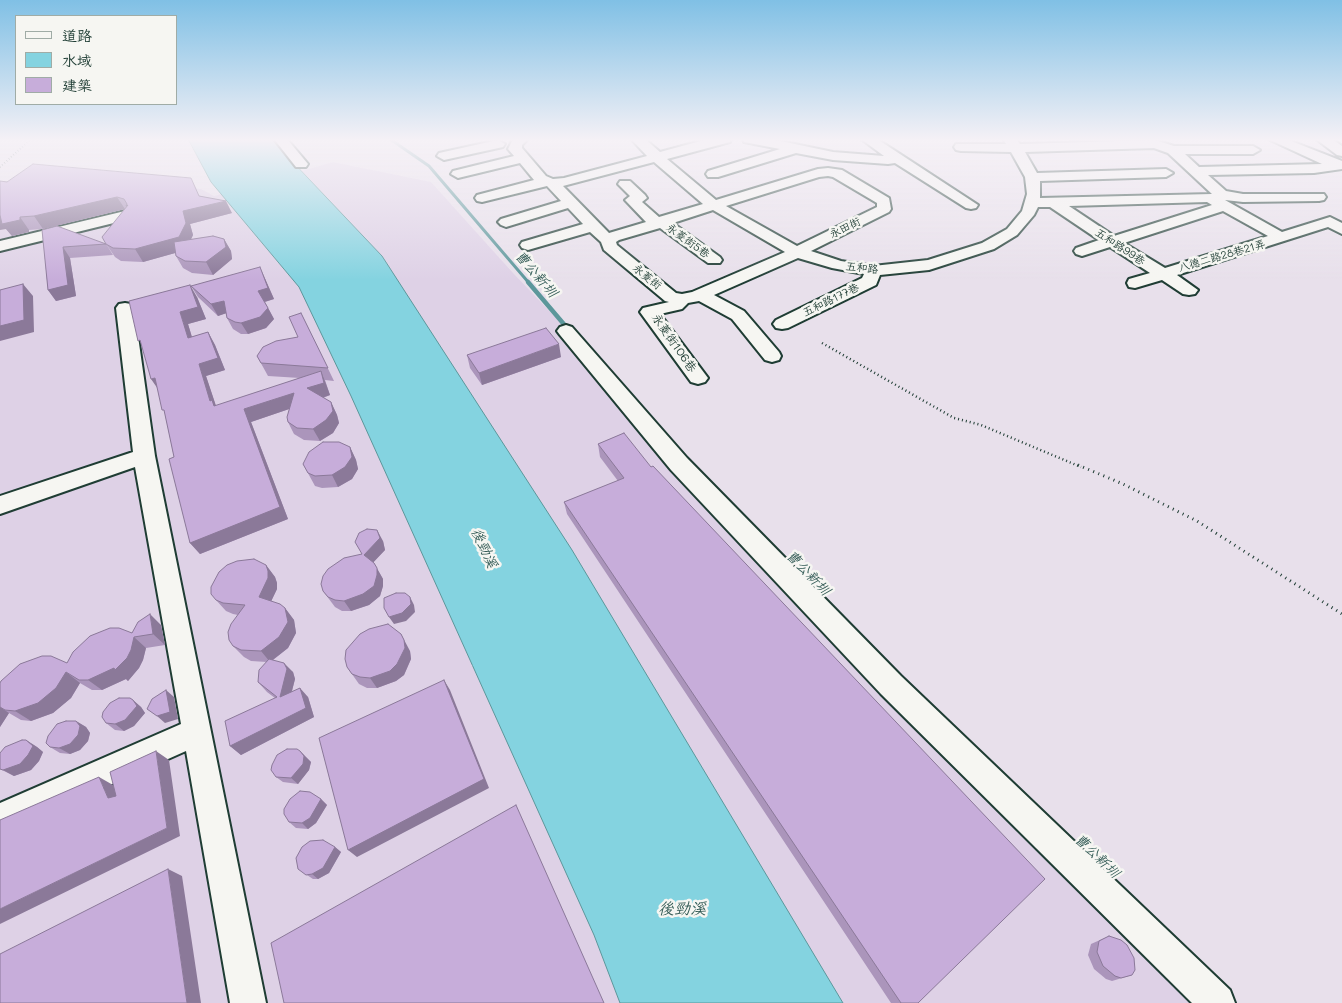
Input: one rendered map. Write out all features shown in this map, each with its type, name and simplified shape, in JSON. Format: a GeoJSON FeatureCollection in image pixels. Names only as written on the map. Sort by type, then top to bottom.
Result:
{"type":"FeatureCollection","features":[{"type":"Feature","properties":{"kind":"street"},"geometry":{"type":"LineString","coordinates":[[482,198],[533,186]]}},
{"type":"Feature","properties":{"kind":"street","name":"永菱街"},"geometry":{"type":"LineString","coordinates":[[553,186],[608,241],[610,247],[671,297],[682,299]]}},
{"type":"Feature","properties":{"kind":"street","name":"永菱街5巷"},"geometry":{"type":"LineString","coordinates":[[626,186],[640,198],[632,200],[660,223],[714,260]]}},
{"type":"Feature","properties":{"kind":"street","name":"五和路"},"geometry":{"type":"LineString","coordinates":[[691,186],[714,205],[797,252],[838,265],[873,271],[929,264],[988,246],[1012,232],[1029,212],[1033,203]]}},
{"type":"Feature","properties":{"kind":"street","name":"永田街"},"geometry":{"type":"LineString","coordinates":[[714,205],[776,186]]}},
{"type":"Feature","properties":{"kind":"street","name":"永田街"},"geometry":{"type":"LineString","coordinates":[[797,252],[884,209],[884,201],[858,186]]}},
{"type":"Feature","properties":{"kind":"street"},"geometry":{"type":"LineString","coordinates":[[940,186],[971,205]]}},
{"type":"Feature","properties":{"kind":"street"},"geometry":{"type":"LineString","coordinates":[[1033,186],[1033,203],[1318,197]]}},
{"type":"Feature","properties":{"kind":"street","name":"八德二路28巷21弄"},"geometry":{"type":"LineString","coordinates":[[1207,186],[1219,200],[1282,238]]}},
{"type":"Feature","properties":{"kind":"street"},"geometry":{"type":"LineString","coordinates":[[1082,251],[1112,242],[1219,200]]}},
{"type":"Feature","properties":{"kind":"street","name":"五和路99巷"},"geometry":{"type":"LineString","coordinates":[[1053,202],[1112,242],[1189,290]]}},
{"type":"Feature","properties":{"kind":"street"},"geometry":{"type":"LineString","coordinates":[[506,222],[571,203]]}},
{"type":"Feature","properties":{"kind":"street"},"geometry":{"type":"LineString","coordinates":[[608,241],[613,237],[714,205]]}},
{"type":"Feature","properties":{"kind":"street"},"geometry":{"type":"LineString","coordinates":[[0,246],[124,216]]}},
{"type":"Feature","properties":{"kind":"street","name":"八德二路28巷21弄"},"geometry":{"type":"LineString","coordinates":[[1135,283],[1330,222],[1342,229]]}},
{"type":"Feature","properties":{"kind":"street"},"geometry":{"type":"LineString","coordinates":[[528,245],[593,226]]}},
{"type":"Feature","properties":{"kind":"street"},"geometry":{"type":"LineString","coordinates":[[682,299],[701,295],[797,252]]}},
{"type":"Feature","properties":{"kind":"street","name":"五和路177巷"},"geometry":{"type":"LineString","coordinates":[[782,324],[870,281],[873,271]]}},
{"type":"Feature","properties":{"kind":"street"},"geometry":{"type":"LineString","coordinates":[[701,295],[738,315],[772,356]]}},
{"type":"Feature","properties":{"kind":"street","name":"永菱街106巷"},"geometry":{"type":"LineString","coordinates":[[682,299],[676,305],[649,312],[698,378]]}},
{"type":"Feature","properties":{"kind":"street"},"geometry":{"type":"LineString","coordinates":[[126,308],[144,456],[248,1003]]}},
{"type":"Feature","properties":{"kind":"street"},"geometry":{"type":"LineString","coordinates":[[566,331],[679,464],[891,685],[1217,1003]]}},
{"type":"Feature","properties":{"kind":"street"},"geometry":{"type":"LineString","coordinates":[[0,506],[144,456]]}},
{"type":"Feature","properties":{"kind":"street"},"geometry":{"type":"LineString","coordinates":[[0,819],[197,731]]}},
{"type":"Feature","properties":{"kind":"path"},"geometry":{"type":"LineString","coordinates":[[822,342],[954,418],[981,425],[1123,484],[1197,521],[1342,614]]}},
{"type":"Feature","properties":{"kind":"shaded area"},"geometry":{"type":"Polygon","coordinates":[[[0,186],[168,186],[201,189],[214,196],[250,186],[434,186],[513,273],[795,568],[1235,1003],[0,1003],[0,186]]]}},
{"type":"Feature","properties":{"kind":"water","name":"後勁溪"},"geometry":{"type":"Polygon","coordinates":[[[214,186],[315,186],[382,256],[572,550],[843,1003],[620,1003],[594,935],[351,396],[299,287],[214,186]]]}},
{"type":"Feature","properties":{"kind":"building"},"geometry":{"type":"Polygon","coordinates":[[[0,186],[194,186],[199,196],[226,201],[183,211],[186,223],[179,237],[135,249],[113,248],[106,244],[102,237],[128,205],[126,206],[127,204],[124,199],[117,197],[34,216],[20,217],[20,220],[2,224],[0,215],[0,186]]]}},
{"type":"Feature","properties":{"kind":"building"},"geometry":{"type":"Polygon","coordinates":[[[57,226],[106,244],[63,247],[68,285],[48,290],[42,230],[57,226]]]}},
{"type":"Feature","properties":{"kind":"building"},"geometry":{"type":"Polygon","coordinates":[[[213,236],[224,239],[226,247],[206,262],[185,261],[176,256],[174,242],[213,236]]]}},
{"type":"Feature","properties":{"kind":"building"},"geometry":{"type":"Polygon","coordinates":[[[260,267],[268,288],[258,291],[268,308],[260,317],[241,323],[227,318],[224,301],[211,304],[191,286],[260,267]]]}},
{"type":"Feature","properties":{"kind":"building"},"geometry":{"type":"Polygon","coordinates":[[[23,284],[24,320],[0,326],[0,290],[23,284]]]}},
{"type":"Feature","properties":{"kind":"building"},"geometry":{"type":"Polygon","coordinates":[[[190,285],[198,307],[180,312],[188,338],[208,332],[218,358],[199,364],[210,401],[212,400],[214,406],[321,371],[324,383],[307,388],[331,402],[333,411],[326,420],[313,429],[297,428],[288,422],[287,417],[294,393],[244,409],[280,507],[190,543],[169,459],[174,457],[164,410],[162,410],[155,378],[151,379],[140,340],[138,341],[129,301],[190,285]]]}},
{"type":"Feature","properties":{"kind":"building"},"geometry":{"type":"Polygon","coordinates":[[[301,313],[328,368],[261,363],[257,356],[263,347],[276,341],[298,337],[289,317],[301,313]]]}},
{"type":"Feature","properties":{"kind":"building"},"geometry":{"type":"Polygon","coordinates":[[[546,328],[559,344],[479,373],[467,355],[546,328]]]}},
{"type":"Feature","properties":{"kind":"building"},"geometry":{"type":"Polygon","coordinates":[[[624,433],[651,467],[653,466],[1045,879],[918,1003],[901,1003],[564,502],[624,478],[598,444],[624,433]]]}},
{"type":"Feature","properties":{"kind":"building"},"geometry":{"type":"Polygon","coordinates":[[[323,442],[339,442],[350,447],[352,457],[345,467],[332,475],[315,476],[308,473],[303,464],[309,452],[323,442]]]}},
{"type":"Feature","properties":{"kind":"building"},"geometry":{"type":"Polygon","coordinates":[[[367,529],[377,530],[380,538],[364,555],[377,568],[374,586],[363,594],[344,601],[328,597],[323,591],[321,584],[323,576],[328,569],[344,558],[362,554],[355,542],[359,533],[367,529]]]}},
{"type":"Feature","properties":{"kind":"building"},"geometry":{"type":"Polygon","coordinates":[[[254,559],[266,565],[268,571],[268,578],[259,597],[280,604],[285,608],[288,622],[279,637],[261,651],[241,650],[233,646],[229,640],[228,632],[231,624],[245,605],[223,603],[216,600],[211,594],[211,587],[219,572],[227,565],[237,561],[254,559]]]}},
{"type":"Feature","properties":{"kind":"building"},"geometry":{"type":"Polygon","coordinates":[[[396,593],[405,593],[410,597],[411,604],[402,613],[389,617],[384,608],[384,598],[396,593]]]}},
{"type":"Feature","properties":{"kind":"building"},"geometry":{"type":"Polygon","coordinates":[[[150,614],[153,634],[134,637],[127,658],[115,670],[114,668],[88,680],[79,680],[66,672],[56,688],[38,703],[15,711],[5,710],[0,707],[0,683],[20,664],[42,656],[51,656],[67,663],[73,652],[90,636],[110,628],[119,628],[132,633],[138,622],[150,614]]]}},
{"type":"Feature","properties":{"kind":"building"},"geometry":{"type":"Polygon","coordinates":[[[388,624],[401,634],[404,640],[405,648],[397,664],[390,671],[370,678],[352,674],[347,667],[345,659],[346,650],[360,634],[369,629],[388,624]]]}},
{"type":"Feature","properties":{"kind":"building"},"geometry":{"type":"Polygon","coordinates":[[[269,659],[284,663],[287,669],[280,697],[300,688],[306,708],[230,746],[225,721],[277,697],[258,682],[259,670],[269,659]]]}},
{"type":"Feature","properties":{"kind":"building"},"geometry":{"type":"Polygon","coordinates":[[[444,680],[484,779],[348,850],[319,738],[444,680]]]}},
{"type":"Feature","properties":{"kind":"building"},"geometry":{"type":"Polygon","coordinates":[[[166,690],[170,712],[157,716],[147,709],[152,699],[166,690]]]}},
{"type":"Feature","properties":{"kind":"building"},"geometry":{"type":"Polygon","coordinates":[[[119,698],[130,698],[137,706],[125,720],[115,724],[106,723],[102,717],[103,712],[110,703],[119,698]]]}},
{"type":"Feature","properties":{"kind":"building"},"geometry":{"type":"Polygon","coordinates":[[[66,721],[76,721],[80,726],[78,735],[70,744],[59,748],[50,747],[46,743],[48,736],[57,724],[66,721]]]}},
{"type":"Feature","properties":{"kind":"building"},"geometry":{"type":"Polygon","coordinates":[[[26,740],[33,746],[28,755],[20,764],[3,770],[0,769],[0,753],[5,747],[26,740]]]}},
{"type":"Feature","properties":{"kind":"building"},"geometry":{"type":"Polygon","coordinates":[[[287,749],[297,749],[300,751],[304,756],[303,764],[291,778],[276,777],[271,770],[272,765],[277,755],[287,749]]]}},
{"type":"Feature","properties":{"kind":"building"},"geometry":{"type":"Polygon","coordinates":[[[156,751],[167,828],[0,909],[0,820],[99,777],[108,798],[116,796],[110,772],[156,751]]]}},
{"type":"Feature","properties":{"kind":"building"},"geometry":{"type":"Polygon","coordinates":[[[300,791],[310,792],[321,799],[310,818],[302,823],[289,822],[284,814],[284,809],[290,799],[300,791]]]}},
{"type":"Feature","properties":{"kind":"building"},"geometry":{"type":"Polygon","coordinates":[[[516,805],[604,1003],[284,1003],[271,943],[516,805]]]}},
{"type":"Feature","properties":{"kind":"building"},"geometry":{"type":"Polygon","coordinates":[[[323,840],[335,847],[323,868],[306,875],[298,869],[296,858],[302,847],[310,841],[323,840]]]}},
{"type":"Feature","properties":{"kind":"building"},"geometry":{"type":"Polygon","coordinates":[[[168,869],[187,1003],[0,1003],[0,954],[168,869]]]}},
{"type":"Feature","properties":{"kind":"building"},"geometry":{"type":"Polygon","coordinates":[[[1109,936],[1121,940],[1127,945],[1134,958],[1135,970],[1132,975],[1121,978],[1115,976],[1103,966],[1097,952],[1099,941],[1109,936]]]}},
{"type":"Feature","properties":{"kind":"waterway","name":"曹公新圳"},"geometry":{"type":"LineString","coordinates":[[446,186],[529,283]]}},
{"type":"Feature","properties":{"kind":"waterway","name":"曹公新圳"},"geometry":{"type":"LineString","coordinates":[[528,282],[568,329]]}}]}
